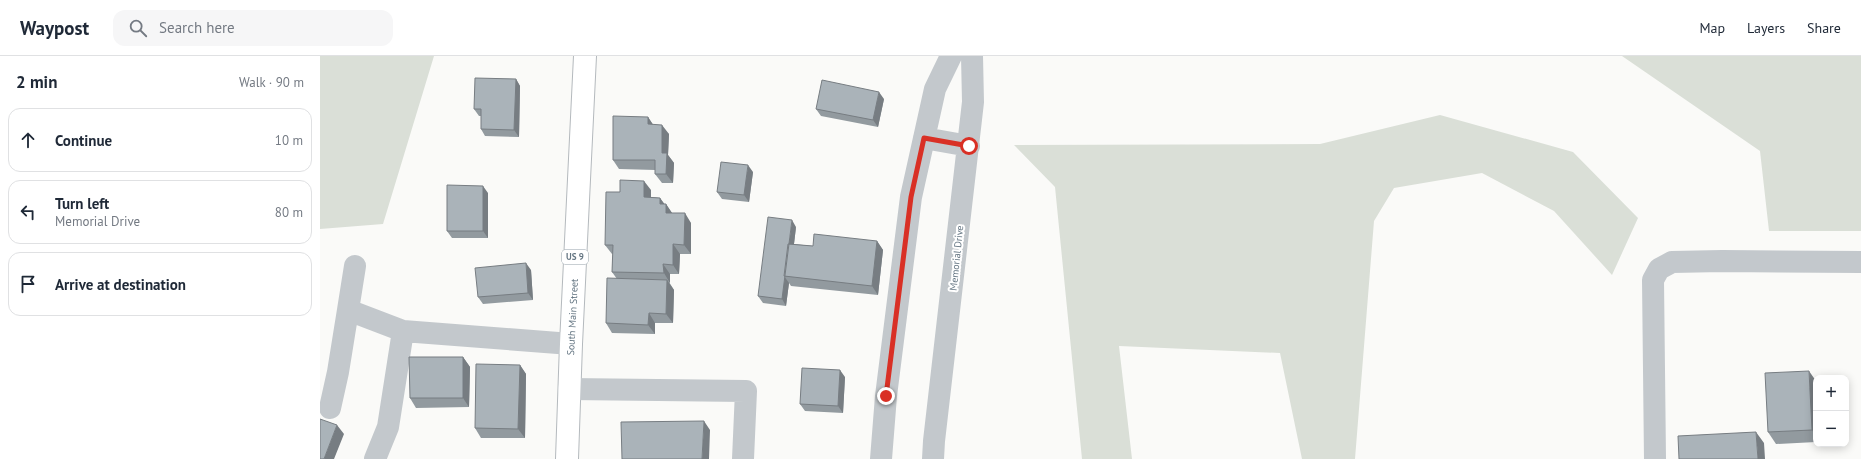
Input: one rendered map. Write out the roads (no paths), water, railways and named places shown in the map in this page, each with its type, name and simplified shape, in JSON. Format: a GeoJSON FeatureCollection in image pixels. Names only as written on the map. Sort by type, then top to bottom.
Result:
{"type":"FeatureCollection","features":[{"type":"Feature","properties":{"kind":"highway","name":"South Main Street"},"geometry":{"type":"LineString","coordinates":[[567,459],[584,56]]}},
{"type":"Feature","properties":{"kind":"street"},"geometry":{"type":"LineString","coordinates":[[881,459],[886,396],[911,197],[935,89],[951,56]]}},
{"type":"Feature","properties":{"kind":"street","name":"Memorial Drive"},"geometry":{"type":"LineString","coordinates":[[934,459],[934,441],[969,146],[973,102],[972,56]]}},
{"type":"Feature","properties":{"kind":"street"},"geometry":{"type":"LineString","coordinates":[[924,138],[969,146]]}},
{"type":"Feature","properties":{"kind":"street"},"geometry":{"type":"LineString","coordinates":[[1655,459],[1653,280],[1659,269],[1672,262],[1861,262]]}},
{"type":"Feature","properties":{"kind":"street"},"geometry":{"type":"LineString","coordinates":[[330,408],[338,372],[355,266]]}},
{"type":"Feature","properties":{"kind":"street"},"geometry":{"type":"LineString","coordinates":[[348,310],[403,331],[571,344]]}},
{"type":"Feature","properties":{"kind":"street"},"geometry":{"type":"LineString","coordinates":[[375,459],[388,427],[403,331]]}},
{"type":"Feature","properties":{"kind":"street"},"geometry":{"type":"LineString","coordinates":[[569,389],[746,391],[743,459]]}}]}
